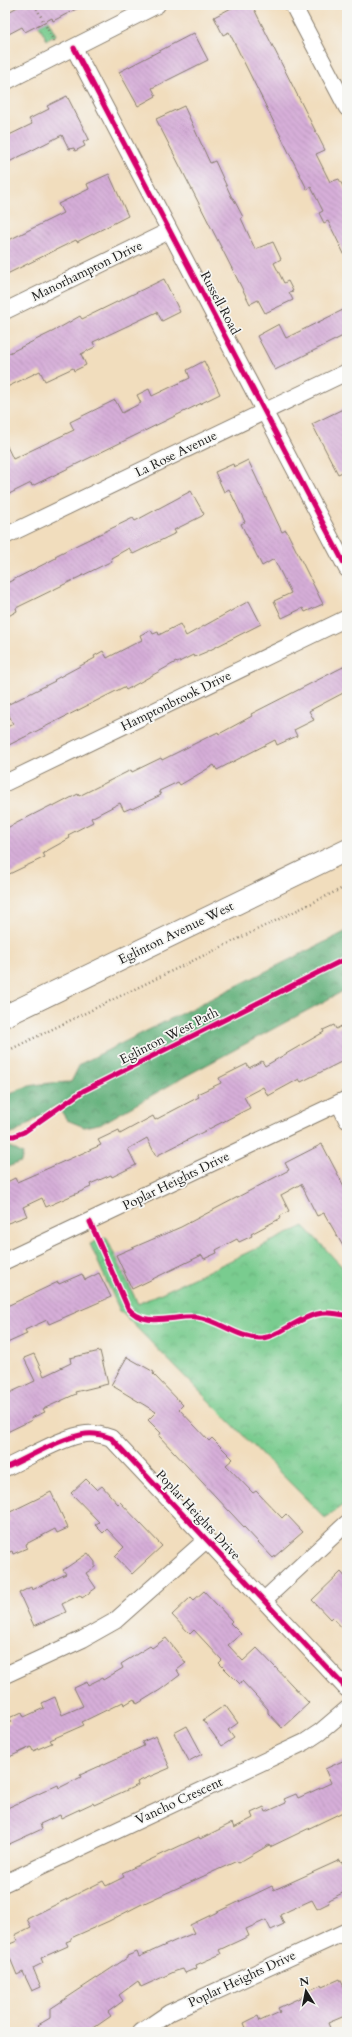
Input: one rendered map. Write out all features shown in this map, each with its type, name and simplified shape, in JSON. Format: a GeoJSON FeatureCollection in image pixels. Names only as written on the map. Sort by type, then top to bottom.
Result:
{"type":"FeatureCollection","features":[{"type":"Feature","properties":{"kind":"main road","name":"Eglinton Avenue West"},"geometry":{"type":"LineString","coordinates":[[5,1016],[347,850]]}},
{"type":"Feature","properties":{"kind":"street"},"geometry":{"type":"LineString","coordinates":[[5,82],[157,5]]}},
{"type":"Feature","properties":{"kind":"street"},"geometry":{"type":"LineString","coordinates":[[293,5],[347,108]]}},
{"type":"Feature","properties":{"kind":"street","name":"Russell Road"},"geometry":{"type":"LineString","coordinates":[[74,48],[347,569]]}},
{"type":"Feature","properties":{"kind":"street","name":"Manorhampton Drive"},"geometry":{"type":"LineString","coordinates":[[5,311],[169,231]]}},
{"type":"Feature","properties":{"kind":"street","name":"La Rose Avenue"},"geometry":{"type":"LineString","coordinates":[[5,536],[347,372]]}},
{"type":"Feature","properties":{"kind":"street","name":"Hamptonbrook Drive"},"geometry":{"type":"LineString","coordinates":[[5,783],[347,618]]}},
{"type":"Feature","properties":{"kind":"street"},"geometry":{"type":"LineString","coordinates":[[343,1101],[347,1120]]}},
{"type":"Feature","properties":{"kind":"street","name":"Poplar Heights Drive"},"geometry":{"type":"LineString","coordinates":[[5,1261],[343,1101]]}},
{"type":"Feature","properties":{"kind":"street","name":"Poplar Heights Drive"},"geometry":{"type":"LineString","coordinates":[[5,1468],[72,1437],[86,1434],[99,1434],[111,1438],[347,1689]]}},
{"type":"Feature","properties":{"kind":"street"},"geometry":{"type":"LineString","coordinates":[[264,1600],[347,1523]]}},
{"type":"Feature","properties":{"kind":"street"},"geometry":{"type":"LineString","coordinates":[[5,1675],[83,1639],[115,1621],[206,1540]]}},
{"type":"Feature","properties":{"kind":"street","name":"Vancho Crescent"},"geometry":{"type":"LineString","coordinates":[[5,1883],[305,1742],[320,1732],[347,1709]]}},
{"type":"Feature","properties":{"kind":"street","name":"Poplar Heights Drive"},"geometry":{"type":"LineString","coordinates":[[141,2032],[169,2013],[347,1931]]}},
{"type":"Feature","properties":{"kind":"path"},"geometry":{"type":"LineString","coordinates":[[35,5],[55,45]]}},
{"type":"Feature","properties":{"kind":"path"},"geometry":{"type":"LineString","coordinates":[[5,1052],[347,886]]}},
{"type":"Feature","properties":{"kind":"green space"},"geometry":{"type":"Polygon","coordinates":[[[28,5],[40,5],[56,35],[47,40],[28,5]]]}},
{"type":"Feature","properties":{"kind":"green space"},"geometry":{"type":"Polygon","coordinates":[[[347,931],[347,989],[186,1076],[103,1123],[84,1127],[67,1120],[57,1105],[15,1133],[5,1134],[5,1098],[12,1093],[19,1089],[36,1085],[71,1082],[80,1064],[347,931]]]}},
{"type":"Feature","properties":{"kind":"green space"},"geometry":{"type":"Polygon","coordinates":[[[5,1144],[23,1154],[21,1162],[5,1168],[5,1144]]]}},
{"type":"Feature","properties":{"kind":"green space"},"geometry":{"type":"Polygon","coordinates":[[[304,1226],[347,1272],[347,1502],[325,1518],[120,1311],[90,1244],[106,1237],[138,1304],[304,1226]]]}},
{"type":"Feature","properties":{"kind":"building"},"geometry":{"type":"Polygon","coordinates":[[[21,5],[84,5],[53,21],[52,18],[25,32],[22,27],[5,36],[5,14],[21,5]]]}},
{"type":"Feature","properties":{"kind":"building"},"geometry":{"type":"Polygon","coordinates":[[[237,5],[252,5],[325,150],[316,154],[330,182],[339,179],[347,194],[347,260],[328,221],[324,223],[319,213],[323,211],[311,187],[307,189],[229,32],[223,35],[214,17],[237,5]]]}},
{"type":"Feature","properties":{"kind":"building"},"geometry":{"type":"Polygon","coordinates":[[[194,33],[208,60],[152,88],[156,96],[138,106],[119,72],[194,33]]]}},
{"type":"Feature","properties":{"kind":"building"},"geometry":{"type":"Polygon","coordinates":[[[67,96],[89,139],[83,142],[85,146],[75,151],[74,148],[69,149],[62,135],[5,164],[5,137],[32,124],[29,119],[49,109],[47,106],[67,96]]]}},
{"type":"Feature","properties":{"kind":"building"},"geometry":{"type":"Polygon","coordinates":[[[184,106],[210,163],[215,161],[232,198],[243,217],[241,218],[255,249],[273,242],[281,259],[274,263],[284,283],[288,281],[293,291],[289,292],[293,300],[265,313],[258,300],[250,304],[156,119],[184,106]]]}},
{"type":"Feature","properties":{"kind":"building"},"geometry":{"type":"Polygon","coordinates":[[[109,174],[128,216],[77,242],[76,240],[5,275],[5,242],[63,213],[58,204],[89,189],[87,184],[109,174]]]}},
{"type":"Feature","properties":{"kind":"building"},"geometry":{"type":"Polygon","coordinates":[[[164,279],[180,312],[162,321],[157,312],[93,342],[95,347],[81,354],[86,365],[74,371],[73,368],[45,381],[40,371],[5,388],[5,355],[54,331],[80,316],[82,319],[164,279]]]}},
{"type":"Feature","properties":{"kind":"building"},"geometry":{"type":"Polygon","coordinates":[[[347,308],[347,334],[275,370],[257,336],[279,324],[286,338],[347,308]]]}},
{"type":"Feature","properties":{"kind":"building"},"geometry":{"type":"Polygon","coordinates":[[[204,361],[220,394],[32,486],[31,483],[9,494],[5,487],[5,442],[13,459],[74,430],[70,422],[115,400],[122,413],[141,403],[137,395],[149,389],[152,396],[190,378],[187,370],[204,361]]]}},
{"type":"Feature","properties":{"kind":"building"},"geometry":{"type":"Polygon","coordinates":[[[347,407],[347,470],[338,474],[312,424],[347,407]]]}},
{"type":"Feature","properties":{"kind":"building"},"geometry":{"type":"Polygon","coordinates":[[[248,460],[282,532],[286,530],[323,604],[305,612],[303,608],[282,618],[274,601],[291,593],[274,559],[262,566],[241,524],[245,522],[229,489],[224,492],[215,472],[233,464],[234,467],[248,460]]]}},
{"type":"Feature","properties":{"kind":"building"},"geometry":{"type":"Polygon","coordinates":[[[191,491],[204,514],[202,516],[174,530],[176,533],[133,554],[129,548],[111,558],[112,561],[16,608],[17,611],[5,618],[5,584],[56,558],[55,556],[79,544],[133,518],[135,521],[191,491]]]}},
{"type":"Feature","properties":{"kind":"building"},"geometry":{"type":"Polygon","coordinates":[[[249,601],[261,624],[206,652],[194,657],[193,655],[177,663],[176,662],[126,690],[124,687],[5,747],[5,728],[13,724],[5,706],[55,681],[54,680],[95,658],[94,656],[103,651],[107,658],[142,640],[140,635],[151,630],[153,634],[158,632],[159,635],[180,624],[186,636],[249,601]]]}},
{"type":"Feature","properties":{"kind":"building"},"geometry":{"type":"Polygon","coordinates":[[[347,665],[347,691],[309,711],[314,720],[294,730],[297,736],[277,745],[275,740],[217,770],[214,765],[180,785],[178,782],[159,791],[161,795],[132,809],[131,808],[124,811],[120,803],[91,818],[93,822],[68,835],[70,838],[43,853],[45,857],[5,876],[5,829],[52,805],[53,807],[78,794],[79,796],[131,770],[132,772],[161,758],[162,760],[218,732],[219,734],[252,716],[251,714],[347,665]]]}},
{"type":"Feature","properties":{"kind":"building"},"geometry":{"type":"Polygon","coordinates":[[[347,1023],[347,1059],[301,1082],[299,1079],[268,1096],[263,1087],[244,1097],[250,1108],[156,1156],[147,1138],[128,1149],[136,1165],[112,1177],[111,1175],[90,1184],[91,1187],[46,1207],[42,1198],[23,1207],[27,1216],[5,1224],[5,1183],[15,1178],[17,1182],[101,1145],[98,1140],[119,1130],[120,1134],[153,1116],[155,1120],[199,1097],[197,1094],[221,1083],[219,1078],[247,1064],[249,1068],[262,1061],[265,1066],[324,1032],[323,1030],[334,1025],[336,1029],[347,1023]]]}},
{"type":"Feature","properties":{"kind":"building"},"geometry":{"type":"Polygon","coordinates":[[[322,1144],[347,1192],[347,1253],[324,1213],[317,1216],[301,1184],[281,1195],[289,1211],[280,1216],[281,1218],[251,1234],[252,1236],[239,1242],[237,1239],[216,1250],[217,1253],[204,1259],[202,1255],[132,1289],[116,1255],[181,1227],[289,1170],[285,1163],[322,1144]]]}},
{"type":"Feature","properties":{"kind":"building"},"geometry":{"type":"Polygon","coordinates":[[[99,1273],[111,1297],[49,1324],[47,1320],[25,1330],[27,1334],[5,1344],[5,1307],[58,1282],[59,1284],[82,1274],[85,1280],[99,1273]]]}},
{"type":"Feature","properties":{"kind":"building"},"geometry":{"type":"Polygon","coordinates":[[[100,1351],[108,1384],[75,1392],[76,1394],[43,1409],[45,1412],[31,1418],[32,1420],[5,1433],[5,1395],[35,1381],[24,1358],[34,1354],[44,1376],[71,1363],[70,1358],[100,1351]]]}},
{"type":"Feature","properties":{"kind":"building"},"geometry":{"type":"Polygon","coordinates":[[[127,1357],[154,1372],[153,1374],[183,1405],[179,1409],[209,1441],[212,1438],[233,1459],[226,1465],[253,1493],[256,1491],[282,1518],[286,1514],[303,1532],[273,1558],[159,1436],[161,1433],[148,1420],[156,1412],[111,1385],[127,1357]]]}},
{"type":"Feature","properties":{"kind":"building"},"geometry":{"type":"Polygon","coordinates":[[[86,1479],[97,1490],[102,1486],[118,1504],[120,1502],[162,1546],[132,1574],[115,1556],[124,1547],[107,1529],[103,1533],[95,1525],[99,1522],[71,1493],[86,1479]]]}},
{"type":"Feature","properties":{"kind":"building"},"geometry":{"type":"Polygon","coordinates":[[[51,1492],[68,1528],[57,1533],[55,1529],[26,1544],[27,1548],[13,1554],[12,1551],[5,1554],[5,1523],[10,1521],[6,1514],[51,1492]]]}},
{"type":"Feature","properties":{"kind":"building"},"geometry":{"type":"Polygon","coordinates":[[[88,1553],[95,1562],[95,1567],[86,1573],[96,1588],[82,1598],[80,1595],[62,1604],[66,1612],[34,1626],[19,1593],[31,1587],[32,1590],[66,1574],[63,1570],[88,1553]]]}},
{"type":"Feature","properties":{"kind":"building"},"geometry":{"type":"Polygon","coordinates":[[[341,1572],[347,1579],[347,1633],[332,1617],[330,1619],[312,1600],[341,1572]]]}},
{"type":"Feature","properties":{"kind":"building"},"geometry":{"type":"Polygon","coordinates":[[[204,1591],[232,1621],[230,1623],[241,1634],[228,1645],[243,1661],[257,1648],[309,1703],[282,1728],[268,1713],[268,1709],[242,1681],[240,1684],[219,1663],[222,1660],[194,1630],[190,1634],[172,1615],[191,1597],[194,1600],[204,1591]]]}},
{"type":"Feature","properties":{"kind":"building"},"geometry":{"type":"Polygon","coordinates":[[[166,1638],[186,1663],[177,1670],[180,1675],[160,1690],[137,1704],[134,1699],[124,1705],[123,1702],[82,1722],[84,1725],[50,1740],[52,1743],[33,1751],[31,1747],[5,1759],[5,1725],[11,1722],[9,1718],[22,1712],[24,1717],[44,1708],[42,1703],[55,1697],[62,1715],[83,1706],[74,1688],[87,1682],[88,1685],[102,1678],[103,1680],[123,1668],[121,1664],[150,1646],[152,1648],[166,1638]]]}},
{"type":"Feature","properties":{"kind":"building"},"geometry":{"type":"Polygon","coordinates":[[[225,1705],[238,1723],[228,1730],[234,1738],[222,1746],[203,1720],[225,1705]]]}},
{"type":"Feature","properties":{"kind":"building"},"geometry":{"type":"Polygon","coordinates":[[[187,1726],[202,1754],[189,1761],[174,1733],[187,1726]]]}},
{"type":"Feature","properties":{"kind":"building"},"geometry":{"type":"Polygon","coordinates":[[[156,1736],[170,1768],[137,1782],[138,1785],[94,1805],[93,1803],[61,1818],[60,1815],[40,1824],[42,1829],[5,1846],[5,1809],[58,1785],[59,1788],[81,1777],[80,1775],[144,1746],[142,1742],[156,1736]]]}},
{"type":"Feature","properties":{"kind":"building"},"geometry":{"type":"Polygon","coordinates":[[[347,1759],[347,1810],[270,1847],[269,1845],[238,1863],[237,1861],[71,1938],[71,1940],[66,1942],[68,1946],[41,1958],[43,1963],[33,1968],[41,1987],[32,1991],[23,1972],[17,1975],[5,1946],[17,1941],[15,1935],[31,1927],[27,1919],[103,1881],[106,1886],[124,1877],[122,1873],[199,1837],[200,1839],[232,1823],[234,1828],[253,1818],[251,1813],[264,1807],[266,1812],[286,1803],[284,1799],[296,1794],[298,1798],[331,1783],[325,1769],[347,1759]]]}},
{"type":"Feature","properties":{"kind":"building"},"geometry":{"type":"Polygon","coordinates":[[[340,1860],[341,1863],[347,1861],[347,1891],[328,1900],[329,1903],[317,1909],[312,1900],[290,1910],[280,1915],[284,1924],[271,1930],[266,1920],[246,1929],[249,1936],[219,1950],[221,1954],[196,1965],[197,1968],[185,1973],[183,1969],[176,1971],[141,1987],[138,1981],[119,1995],[123,2001],[108,2012],[111,2016],[88,2032],[43,2032],[38,2025],[50,2018],[50,2009],[127,1958],[127,1956],[137,1952],[139,1957],[194,1933],[190,1925],[272,1886],[274,1890],[340,1860]]]}},
{"type":"Feature","properties":{"kind":"building"},"geometry":{"type":"Polygon","coordinates":[[[340,1979],[347,1993],[347,2015],[328,2023],[330,2028],[321,2032],[237,2032],[246,2028],[244,2023],[258,2016],[260,2021],[280,2012],[278,2008],[308,1994],[307,1991],[321,1985],[322,1987],[340,1979]]]}},
{"type":"Feature","properties":{"kind":"cycle path"},"geometry":{"type":"LineString","coordinates":[[74,48],[347,569]]}},
{"type":"Feature","properties":{"kind":"cycle path","name":"Eglinton West Path"},"geometry":{"type":"LineString","coordinates":[[5,1136],[14,1136],[24,1132],[83,1091],[347,958]]}},
{"type":"Feature","properties":{"kind":"cycle path"},"geometry":{"type":"LineString","coordinates":[[90,1222],[128,1308],[142,1318],[160,1320],[197,1317],[213,1322],[244,1336],[261,1338],[272,1336],[312,1315],[328,1313],[347,1316]]}},
{"type":"Feature","properties":{"kind":"cycle path"},"geometry":{"type":"LineString","coordinates":[[5,1468],[56,1443],[77,1436],[93,1434],[111,1438],[347,1689]]}}]}
